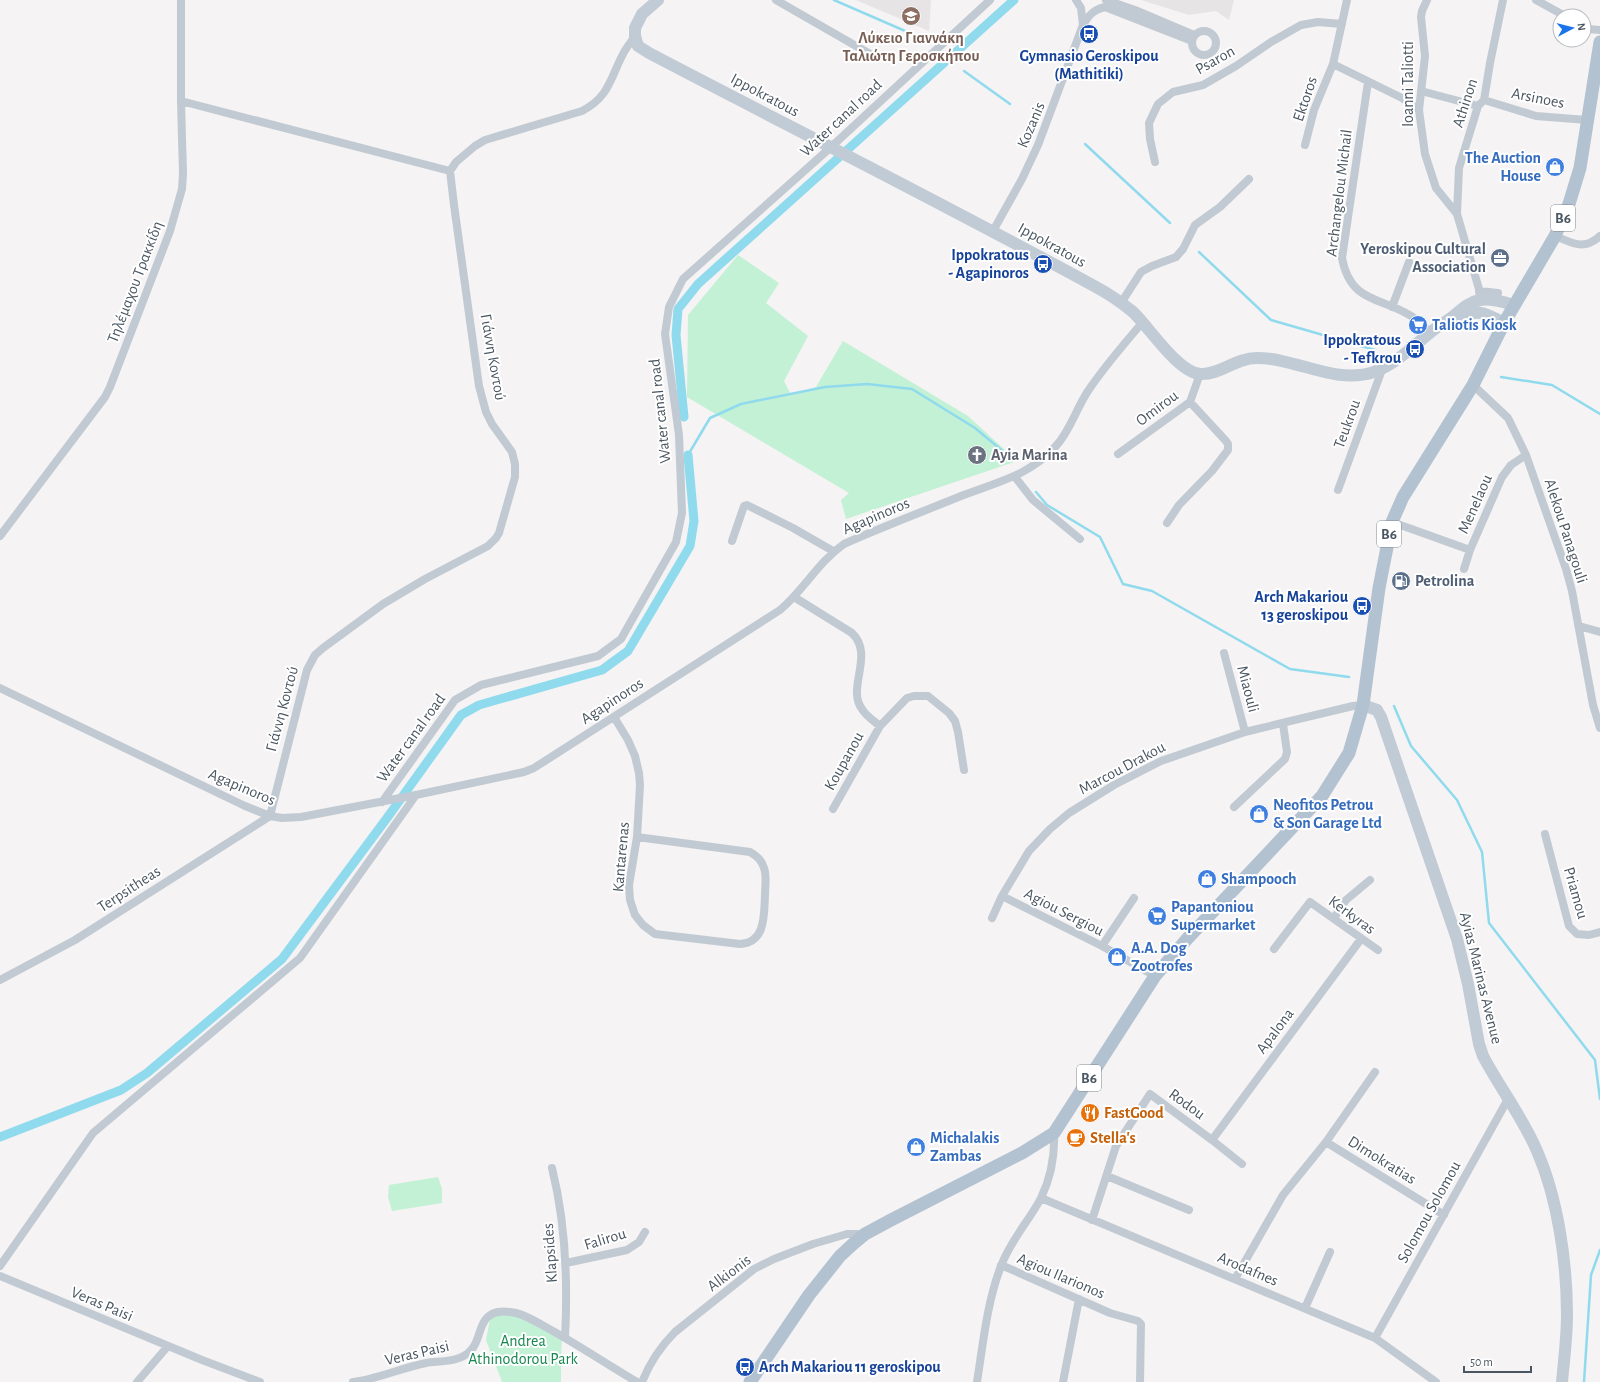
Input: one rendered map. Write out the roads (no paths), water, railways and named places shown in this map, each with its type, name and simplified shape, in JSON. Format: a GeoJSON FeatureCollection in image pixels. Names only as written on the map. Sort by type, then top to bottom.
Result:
{"type":"FeatureCollection","features":[{"type":"Feature","properties":{"kind":"main road","name":"B6"},"geometry":{"type":"LineString","coordinates":[[750,1382],[809,1295],[840,1256],[865,1234],[1022,1153],[1054,1133],[1155,976],[1187,939],[1322,796],[1349,753],[1363,705],[1379,588],[1392,522],[1403,497],[1474,385],[1504,323],[1555,236],[1569,204],[1580,168],[1600,42]]}},
{"type":"Feature","properties":{"kind":"street","name":"Τηλέμαχου Τρακκίδη"},"geometry":{"type":"LineString","coordinates":[[0,536],[110,387],[170,231],[179,202],[183,174],[181,101],[182,0]]}},
{"type":"Feature","properties":{"kind":"street"},"geometry":{"type":"LineString","coordinates":[[181,101],[450,171],[456,162],[484,140],[582,111],[591,106],[604,95],[609,86],[623,54],[635,36],[635,28],[638,20],[648,8],[658,0]]}},
{"type":"Feature","properties":{"kind":"street"},"geometry":{"type":"LineString","coordinates":[[776,0],[870,54]]}},
{"type":"Feature","properties":{"kind":"street","name":"Water canal road"},"geometry":{"type":"LineString","coordinates":[[385,801],[455,700],[481,685],[598,656],[621,639],[676,542],[682,513],[679,435],[665,334],[669,307],[683,279],[833,149],[990,0]]}},
{"type":"Feature","properties":{"kind":"street"},"geometry":{"type":"LineString","coordinates":[[1076,0],[1081,8],[1083,25]]}},
{"type":"Feature","properties":{"kind":"street","name":"Ektoros"},"geometry":{"type":"LineString","coordinates":[[1305,145],[1314,110],[1333,64],[1347,0]]}},
{"type":"Feature","properties":{"kind":"street","name":"Ioanni Taliotti"},"geometry":{"type":"LineString","coordinates":[[1427,0],[1421,17],[1425,56],[1419,110],[1426,154],[1430,173],[1436,188],[1457,214],[1470,253],[1479,296]]}},
{"type":"Feature","properties":{"kind":"street","name":"Athinon"},"geometry":{"type":"LineString","coordinates":[[1457,214],[1459,168],[1481,103],[1503,0]]}},
{"type":"Feature","properties":{"kind":"street"},"geometry":{"type":"LineString","coordinates":[[1536,0],[1552,9]]}},
{"type":"Feature","properties":{"kind":"street"},"geometry":{"type":"LineString","coordinates":[[1105,3],[1135,10],[1193,38]]}},
{"type":"Feature","properties":{"kind":"street","name":"Kozanis"},"geometry":{"type":"LineString","coordinates":[[993,231],[1022,179],[1038,145],[1083,25],[1090,14],[1105,3]]}},
{"type":"Feature","properties":{"kind":"street","name":"Psaron"},"geometry":{"type":"LineString","coordinates":[[1155,162],[1150,139],[1149,124],[1158,104],[1173,92],[1203,85],[1301,25],[1318,22],[1342,24]]}},
{"type":"Feature","properties":{"kind":"street","name":"Ippokratous"},"geometry":{"type":"LineString","coordinates":[[635,36],[638,46],[649,53],[993,231],[1107,293],[1134,314],[1186,369],[1193,373],[1200,374]]}},
{"type":"Feature","properties":{"kind":"street"},"geometry":{"type":"LineString","coordinates":[[1333,64],[1402,98],[1419,110]]}},
{"type":"Feature","properties":{"kind":"street","name":"Archangelou Michail"},"geometry":{"type":"LineString","coordinates":[[1368,82],[1342,258],[1344,269],[1354,286],[1360,291],[1374,300],[1416,319],[1430,333]]}},
{"type":"Feature","properties":{"kind":"street","name":"Arsinoes"},"geometry":{"type":"LineString","coordinates":[[1421,91],[1536,116],[1587,120]]}},
{"type":"Feature","properties":{"kind":"street","name":"Γιάννη Κοντού"},"geometry":{"type":"LineString","coordinates":[[270,816],[308,670],[316,655],[323,648],[383,604],[425,579],[488,546],[494,541],[499,533],[515,477],[515,464],[512,452],[492,424],[486,412],[479,386],[450,171]]}},
{"type":"Feature","properties":{"kind":"street"},"geometry":{"type":"LineString","coordinates":[[1121,303],[1141,272],[1176,257],[1195,225],[1220,207],[1249,179]]}},
{"type":"Feature","properties":{"kind":"street"},"geometry":{"type":"LineString","coordinates":[[1555,236],[1579,245],[1596,245],[1600,236]]}},
{"type":"Feature","properties":{"kind":"street"},"geometry":{"type":"LineString","coordinates":[[1392,307],[1409,262]]}},
{"type":"Feature","properties":{"kind":"street"},"geometry":{"type":"LineString","coordinates":[[1200,374],[1209,374],[1221,370],[1240,360],[1255,358],[1268,358],[1328,373],[1347,376],[1374,372],[1407,352],[1479,296],[1498,294]]}},
{"type":"Feature","properties":{"kind":"street"},"geometry":{"type":"LineString","coordinates":[[1479,296],[1514,305]]}},
{"type":"Feature","properties":{"kind":"street"},"geometry":{"type":"LineString","coordinates":[[1451,318],[1474,313],[1483,313],[1504,323]]}},
{"type":"Feature","properties":{"kind":"street","name":"Agapinoros"},"geometry":{"type":"LineString","coordinates":[[0,688],[245,806],[270,816],[282,818],[301,817],[412,796],[524,772],[534,768],[780,610],[794,597],[820,564],[833,551],[844,544],[974,491],[1015,477],[1039,463],[1057,446],[1087,393],[1104,368],[1142,323]]}},
{"type":"Feature","properties":{"kind":"street","name":"Teukrou"},"geometry":{"type":"LineString","coordinates":[[1338,490],[1383,367]]}},
{"type":"Feature","properties":{"kind":"street","name":"Omirou"},"geometry":{"type":"LineString","coordinates":[[1118,454],[1190,402],[1200,374]]}},
{"type":"Feature","properties":{"kind":"street","name":"Alekou Panagouli"},"geometry":{"type":"LineString","coordinates":[[1474,385],[1508,418],[1526,455],[1566,569],[1579,626],[1584,662],[1597,707],[1600,728]]}},
{"type":"Feature","properties":{"kind":"street"},"geometry":{"type":"LineString","coordinates":[[1167,522],[1179,505],[1212,471],[1228,450],[1228,444],[1226,441],[1190,402]]}},
{"type":"Feature","properties":{"kind":"street","name":"Menelaou"},"geometry":{"type":"LineString","coordinates":[[1464,569],[1470,550],[1502,477],[1510,465],[1526,455]]}},
{"type":"Feature","properties":{"kind":"street"},"geometry":{"type":"LineString","coordinates":[[1015,477],[1033,500],[1080,538]]}},
{"type":"Feature","properties":{"kind":"street"},"geometry":{"type":"LineString","coordinates":[[732,541],[744,506],[747,505],[793,528],[833,551]]}},
{"type":"Feature","properties":{"kind":"street","name":"Menelaou"},"geometry":{"type":"LineString","coordinates":[[1392,522],[1470,550]]}},
{"type":"Feature","properties":{"kind":"street","name":"Koupanou"},"geometry":{"type":"LineString","coordinates":[[794,597],[852,633],[857,638],[862,655],[858,686],[858,701],[861,709],[880,726]]}},
{"type":"Feature","properties":{"kind":"street"},"geometry":{"type":"LineString","coordinates":[[1579,626],[1600,632]]}},
{"type":"Feature","properties":{"kind":"street","name":"Miaouli"},"geometry":{"type":"LineString","coordinates":[[1224,653],[1245,732]]}},
{"type":"Feature","properties":{"kind":"street","name":"Koupanou"},"geometry":{"type":"LineString","coordinates":[[833,809],[880,726],[907,698],[922,695],[928,696],[949,713],[958,732],[964,770]]}},
{"type":"Feature","properties":{"kind":"street","name":"Marcou Drakou"},"geometry":{"type":"LineString","coordinates":[[992,918],[1002,896],[1029,851],[1050,829],[1070,813],[1114,785],[1161,761],[1245,732],[1352,706],[1363,705]]}},
{"type":"Feature","properties":{"kind":"street","name":"Ayias Marinas Avenue"},"geometry":{"type":"LineString","coordinates":[[1363,705],[1377,710],[1381,717],[1457,939],[1467,976],[1478,1044],[1490,1070],[1537,1150],[1546,1173],[1553,1199],[1564,1264],[1567,1316],[1562,1382]]}},
{"type":"Feature","properties":{"kind":"street","name":"Kantarenas"},"geometry":{"type":"LineString","coordinates":[[614,717],[628,740],[640,773],[637,837],[629,885],[630,900],[635,915],[643,925],[655,934],[740,944],[751,942],[756,938],[763,924],[766,874],[761,860],[750,852],[637,837]]}},
{"type":"Feature","properties":{"kind":"street"},"geometry":{"type":"LineString","coordinates":[[1234,807],[1285,759],[1287,752],[1283,724]]}},
{"type":"Feature","properties":{"kind":"street"},"geometry":{"type":"LineString","coordinates":[[0,1266],[93,1133],[300,958],[412,796]]}},
{"type":"Feature","properties":{"kind":"street","name":"Terpsitheas"},"geometry":{"type":"LineString","coordinates":[[0,980],[75,940],[270,816]]}},
{"type":"Feature","properties":{"kind":"street","name":"Priamou"},"geometry":{"type":"LineString","coordinates":[[1545,834],[1569,926],[1577,934],[1588,935],[1600,932]]}},
{"type":"Feature","properties":{"kind":"street"},"geometry":{"type":"LineString","coordinates":[[1334,918],[1346,900],[1370,880]]}},
{"type":"Feature","properties":{"kind":"street","name":"Agiou Sergiou"},"geometry":{"type":"LineString","coordinates":[[1002,896],[1102,946],[1155,976]]}},
{"type":"Feature","properties":{"kind":"street"},"geometry":{"type":"LineString","coordinates":[[1102,946],[1134,898]]}},
{"type":"Feature","properties":{"kind":"street","name":"Kerkyras"},"geometry":{"type":"LineString","coordinates":[[1274,949],[1310,902],[1378,950]]}},
{"type":"Feature","properties":{"kind":"street","name":"Apalona"},"geometry":{"type":"LineString","coordinates":[[1212,1140],[1361,939]]}},
{"type":"Feature","properties":{"kind":"street"},"geometry":{"type":"LineString","coordinates":[[1235,1279],[1283,1195],[1326,1142],[1375,1072]]}},
{"type":"Feature","properties":{"kind":"street","name":"Rodou"},"geometry":{"type":"LineString","coordinates":[[1092,1220],[1116,1146],[1150,1094],[1242,1164]]}},
{"type":"Feature","properties":{"kind":"street","name":"Solomou Solomou"},"geometry":{"type":"LineString","coordinates":[[1375,1338],[1508,1099]]}},
{"type":"Feature","properties":{"kind":"street"},"geometry":{"type":"LineString","coordinates":[[977,1382],[993,1288],[1009,1248],[1041,1198],[1054,1155],[1054,1133]]}},
{"type":"Feature","properties":{"kind":"street","name":"Dimokratias"},"geometry":{"type":"LineString","coordinates":[[1326,1142],[1444,1215]]}},
{"type":"Feature","properties":{"kind":"street","name":"Klapsides"},"geometry":{"type":"LineString","coordinates":[[552,1168],[558,1194],[566,1264],[565,1338]]}},
{"type":"Feature","properties":{"kind":"street"},"geometry":{"type":"LineString","coordinates":[[1107,1176],[1189,1210]]}},
{"type":"Feature","properties":{"kind":"street","name":"Arodafnes"},"geometry":{"type":"LineString","coordinates":[[1041,1198],[1375,1338],[1436,1382]]}},
{"type":"Feature","properties":{"kind":"street","name":"Falirou"},"geometry":{"type":"LineString","coordinates":[[566,1264],[627,1250],[639,1242],[645,1232]]}},
{"type":"Feature","properties":{"kind":"street","name":"Alkionis"},"geometry":{"type":"LineString","coordinates":[[642,1382],[656,1354],[664,1343],[675,1332],[754,1269],[774,1259],[813,1244],[847,1234],[865,1234]]}},
{"type":"Feature","properties":{"kind":"street"},"geometry":{"type":"LineString","coordinates":[[1305,1308],[1330,1252]]}},
{"type":"Feature","properties":{"kind":"street","name":"Agiou Ilarionos"},"geometry":{"type":"LineString","coordinates":[[1001,1265],[1110,1313],[1138,1321],[1141,1324],[1140,1382]]}},
{"type":"Feature","properties":{"kind":"street","name":"Veras Paisi"},"geometry":{"type":"LineString","coordinates":[[0,1276],[168,1346],[260,1382]]}},
{"type":"Feature","properties":{"kind":"street"},"geometry":{"type":"LineString","coordinates":[[1063,1382],[1080,1299]]}},
{"type":"Feature","properties":{"kind":"street","name":"Veras Paisi"},"geometry":{"type":"LineString","coordinates":[[353,1382],[364,1381],[425,1364],[465,1355],[476,1344],[485,1320],[491,1314],[500,1312],[516,1313],[535,1321],[637,1382]]}},
{"type":"Feature","properties":{"kind":"street"},"geometry":{"type":"LineString","coordinates":[[137,1382],[168,1346]]}},
{"type":"Feature","properties":{"kind":"waterway"},"geometry":{"type":"LineString","coordinates":[[834,0],[919,37]]}},
{"type":"Feature","properties":{"kind":"waterway"},"geometry":{"type":"LineString","coordinates":[[684,417],[676,335],[678,309],[698,284],[1014,0]]}},
{"type":"Feature","properties":{"kind":"waterway"},"geometry":{"type":"LineString","coordinates":[[964,71],[1010,104]]}},
{"type":"Feature","properties":{"kind":"waterway"},"geometry":{"type":"LineString","coordinates":[[1085,144],[1170,223]]}},
{"type":"Feature","properties":{"kind":"waterway"},"geometry":{"type":"LineString","coordinates":[[1199,252],[1271,320],[1375,350]]}},
{"type":"Feature","properties":{"kind":"waterway"},"geometry":{"type":"LineString","coordinates":[[1501,377],[1552,385],[1600,414]]}},
{"type":"Feature","properties":{"kind":"waterway"},"geometry":{"type":"LineString","coordinates":[[688,455],[710,418],[741,404],[825,387],[867,384],[912,389],[975,428],[1005,453]]}},
{"type":"Feature","properties":{"kind":"waterway"},"geometry":{"type":"LineString","coordinates":[[0,1137],[121,1090],[147,1073],[282,959],[387,818],[461,715],[479,705],[602,670],[628,651],[690,546],[694,521],[688,455]]}},
{"type":"Feature","properties":{"kind":"waterway"},"geometry":{"type":"LineString","coordinates":[[1036,492],[1047,505],[1100,537],[1123,584],[1152,591],[1290,669],[1349,677]]}},
{"type":"Feature","properties":{"kind":"waterway"},"geometry":{"type":"LineString","coordinates":[[1394,706],[1411,746],[1457,800],[1482,852],[1489,923],[1595,1060],[1600,1099]]}},
{"type":"Feature","properties":{"kind":"waterway"},"geometry":{"type":"LineString","coordinates":[[1584,1382],[1591,1275],[1600,1250]]}},
{"type":"Feature","properties":{"kind":"place","name":"Λύκειο Γιαννάκη Ταλιώτη Γεροσκήπου"},"geometry":{"type":"Point","coordinates":[911,16]}},
{"type":"Feature","properties":{"kind":"place","name":"Gymnasio Geroskipou (Mathitiki)"},"geometry":{"type":"Point","coordinates":[1089,34]}},
{"type":"Feature","properties":{"kind":"place","name":"The Auction House"},"geometry":{"type":"Point","coordinates":[1555,167]}},
{"type":"Feature","properties":{"kind":"place","name":"Yeroskipou Cultural Association"},"geometry":{"type":"Point","coordinates":[1500,258]}},
{"type":"Feature","properties":{"kind":"place","name":"Ippokratous - Agapinoros"},"geometry":{"type":"Point","coordinates":[1043,264]}},
{"type":"Feature","properties":{"kind":"place","name":"Taliotis Kiosk"},"geometry":{"type":"Point","coordinates":[1418,325]}},
{"type":"Feature","properties":{"kind":"place","name":"Ippokratous - Tefkrou"},"geometry":{"type":"Point","coordinates":[1415,349]}},
{"type":"Feature","properties":{"kind":"place","name":"Ayia Marina"},"geometry":{"type":"Point","coordinates":[977,455]}},
{"type":"Feature","properties":{"kind":"place","name":"Petrolina"},"geometry":{"type":"Point","coordinates":[1401,581]}},
{"type":"Feature","properties":{"kind":"place","name":"Arch Makariou 13 geroskipou"},"geometry":{"type":"Point","coordinates":[1362,606]}},
{"type":"Feature","properties":{"kind":"place","name":"Neofitos Petrou & Son Garage Ltd"},"geometry":{"type":"Point","coordinates":[1259,814]}},
{"type":"Feature","properties":{"kind":"place","name":"Shampooch"},"geometry":{"type":"Point","coordinates":[1207,879]}},
{"type":"Feature","properties":{"kind":"place","name":"Papantoniou Supermarket"},"geometry":{"type":"Point","coordinates":[1157,916]}},
{"type":"Feature","properties":{"kind":"place","name":"A.A. Dog Zootrofes"},"geometry":{"type":"Point","coordinates":[1117,957]}},
{"type":"Feature","properties":{"kind":"place","name":"FastGood"},"geometry":{"type":"Point","coordinates":[1090,1113]}},
{"type":"Feature","properties":{"kind":"place","name":"Stella's"},"geometry":{"type":"Point","coordinates":[1076,1138]}},
{"type":"Feature","properties":{"kind":"place","name":"Michalakis Zambas"},"geometry":{"type":"Point","coordinates":[916,1147]}},
{"type":"Feature","properties":{"kind":"place","name":"Arch Makariou 11 geroskipou"},"geometry":{"type":"Point","coordinates":[745,1367]}},
{"type":"Feature","properties":{"kind":"park label","name":"Andrea Athinodorou Park"},"geometry":{"type":"Point","coordinates":[523,1350]}}]}
